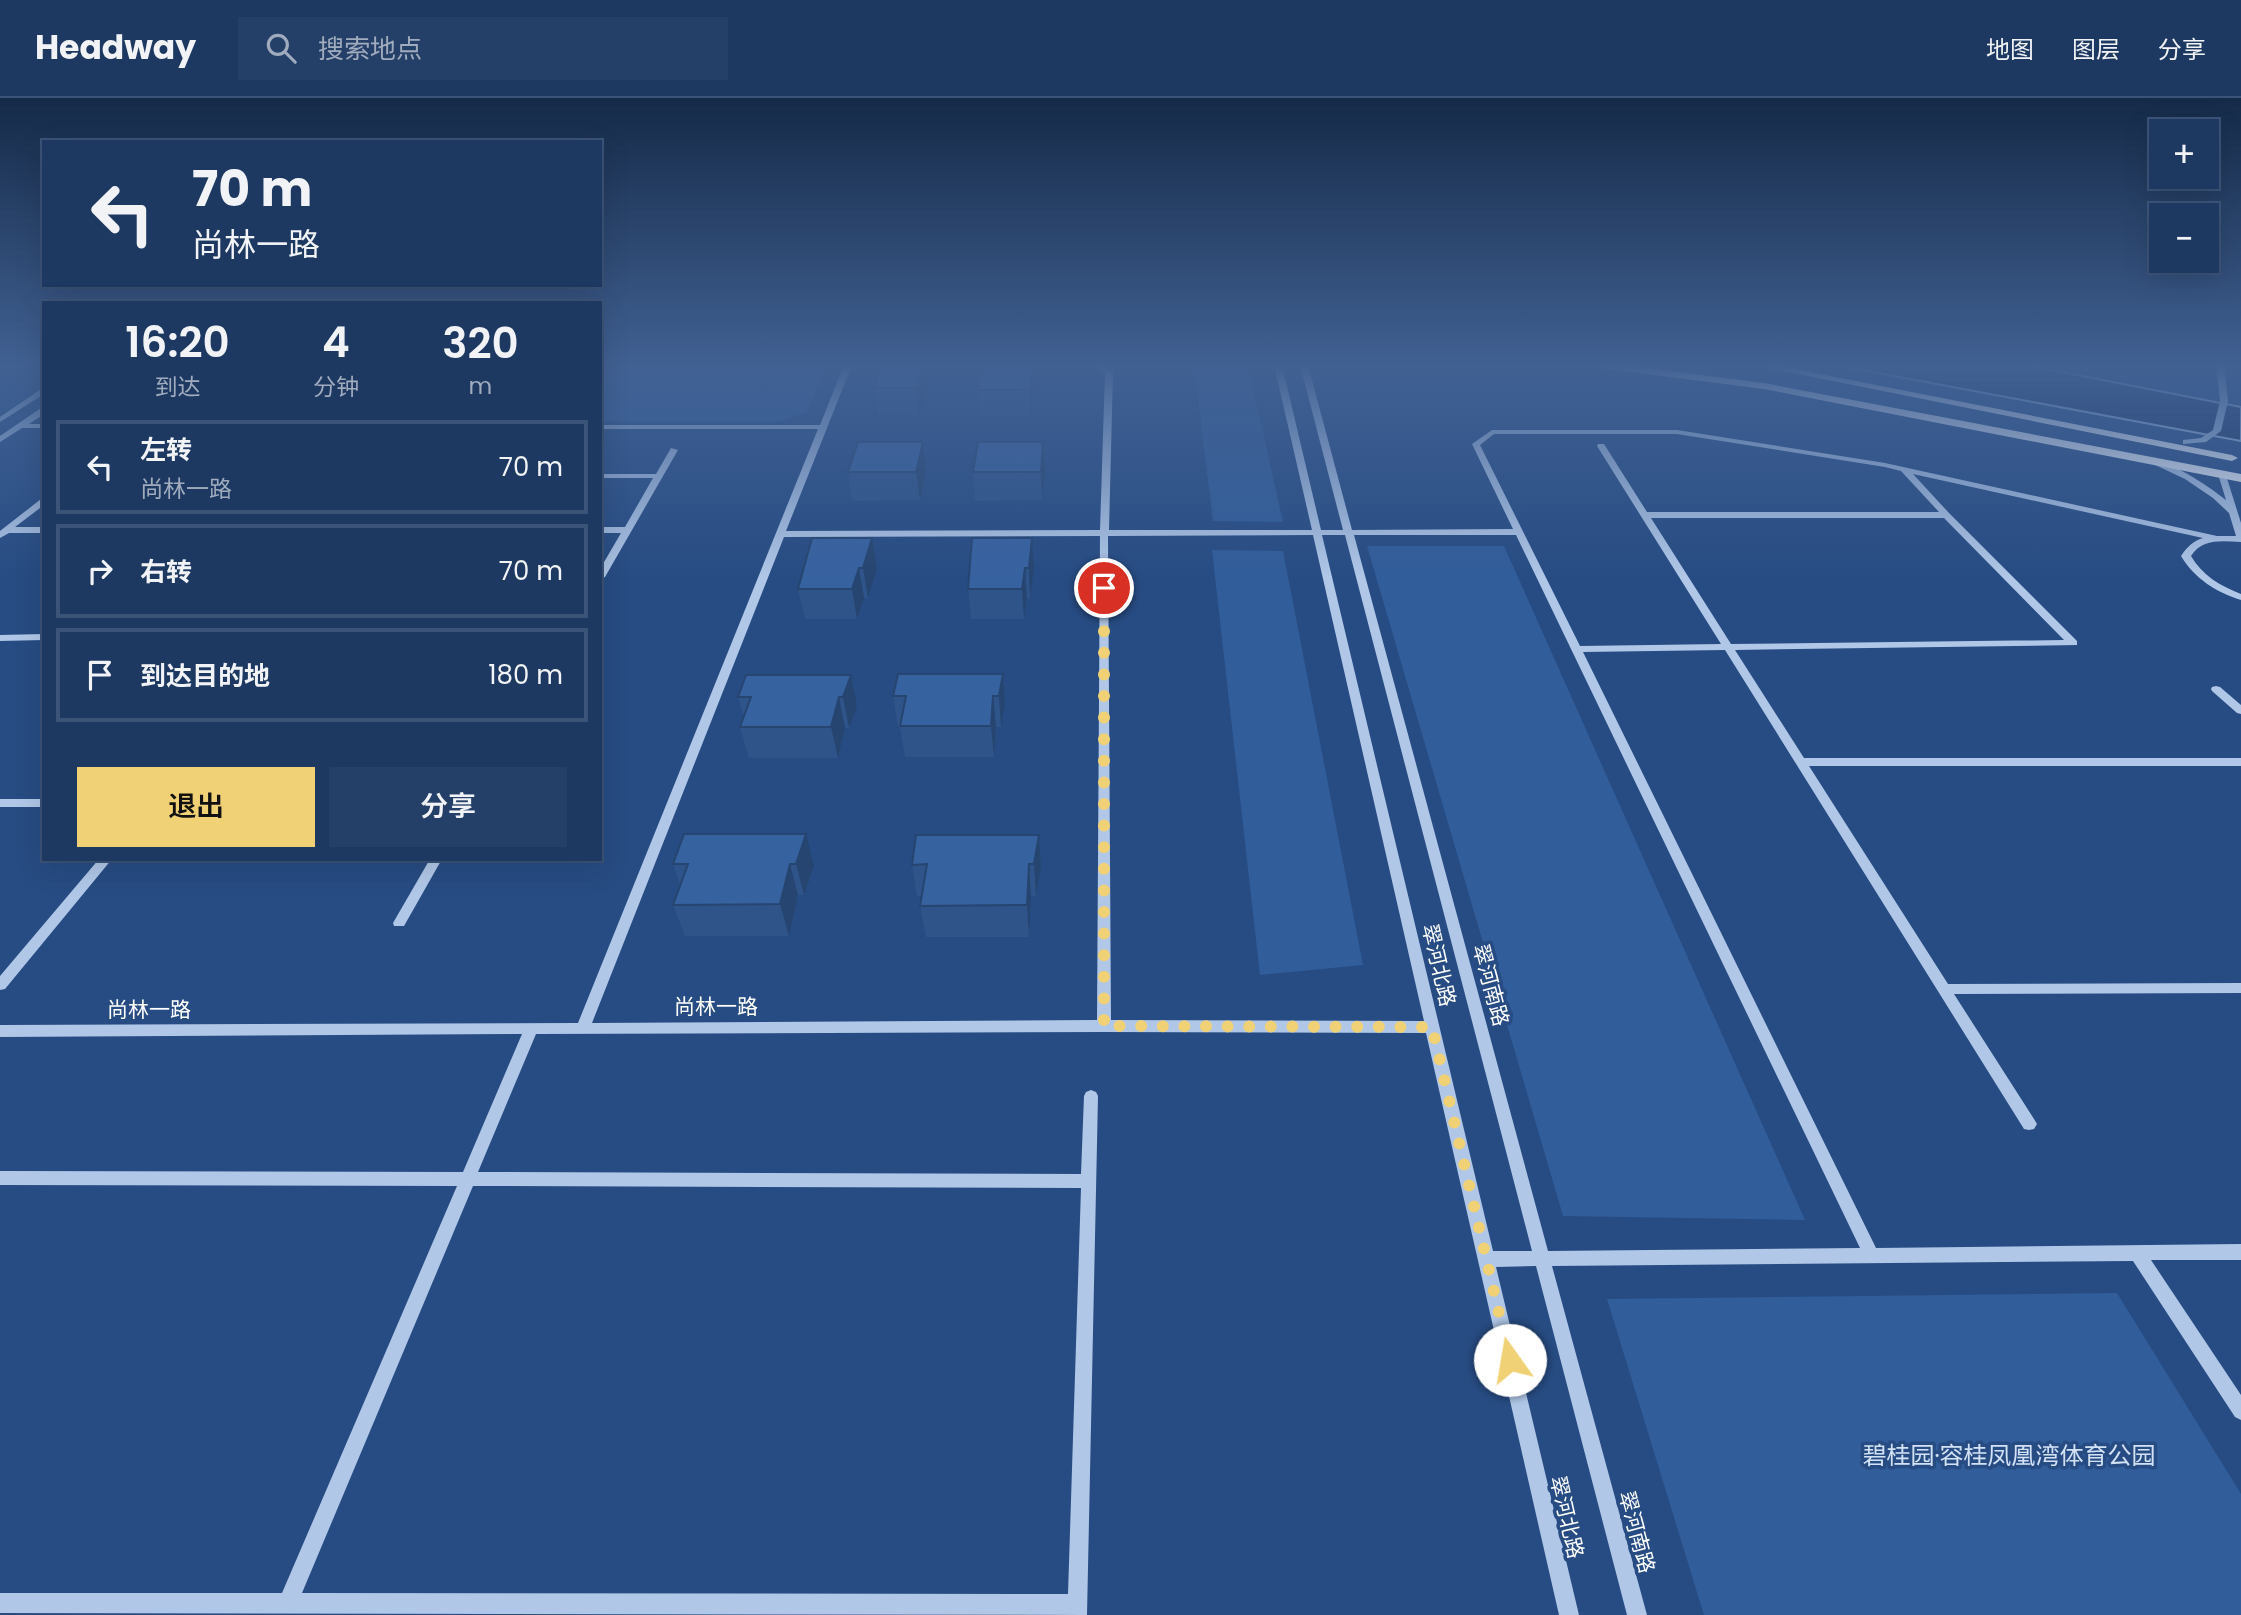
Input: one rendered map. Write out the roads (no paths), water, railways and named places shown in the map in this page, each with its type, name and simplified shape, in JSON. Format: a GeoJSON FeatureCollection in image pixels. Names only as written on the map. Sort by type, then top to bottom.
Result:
{"type":"FeatureCollection","features":[{"type":"Feature","properties":{"kind":"main road"},"geometry":{"type":"LineString","coordinates":[[2025,436],[2241,476]]}},
{"type":"Feature","properties":{"kind":"main road"},"geometry":{"type":"LineString","coordinates":[[2062,436],[2241,476]]}},
{"type":"Feature","properties":{"kind":"main road"},"geometry":{"type":"LineString","coordinates":[[2119,436],[2237,459]]}},
{"type":"Feature","properties":{"kind":"main road"},"geometry":{"type":"LineString","coordinates":[[2155,436],[2186,442],[2237,459]]}},
{"type":"Feature","properties":{"kind":"street"},"geometry":{"type":"LineString","coordinates":[[583,1027],[819,436]]}},
{"type":"Feature","properties":{"kind":"street"},"geometry":{"type":"LineString","coordinates":[[1104,1026],[1104,533],[1107,436]]}},
{"type":"Feature","properties":{"kind":"street","name":"翠河北路"},"geometry":{"type":"LineString","coordinates":[[1294,436],[1569,1615]]}},
{"type":"Feature","properties":{"kind":"street","name":"翠河南路"},"geometry":{"type":"LineString","coordinates":[[1324,436],[1637,1615]]}},
{"type":"Feature","properties":{"kind":"street"},"geometry":{"type":"LineString","coordinates":[[1487,436],[1476,444],[1871,1254]]}},
{"type":"Feature","properties":{"kind":"street"},"geometry":{"type":"LineString","coordinates":[[1700,436],[1904,469],[2218,538]]}},
{"type":"Feature","properties":{"kind":"street"},"geometry":{"type":"LineString","coordinates":[[2186,442],[2203,440],[2210,436]]}},
{"type":"Feature","properties":{"kind":"street"},"geometry":{"type":"LineString","coordinates":[[1601,446],[2029,1124]]}},
{"type":"Feature","properties":{"kind":"street"},"geometry":{"type":"LineString","coordinates":[[602,574],[674,450]]}},
{"type":"Feature","properties":{"kind":"street"},"geometry":{"type":"LineString","coordinates":[[2141,458],[2187,475],[2210,489],[2234,513]]}},
{"type":"Feature","properties":{"kind":"street"},"geometry":{"type":"LineString","coordinates":[[1577,649],[2073,643],[1904,469]]}},
{"type":"Feature","properties":{"kind":"street"},"geometry":{"type":"LineString","coordinates":[[2222,474],[2241,538],[2201,541],[2190,548],[2186,556],[2192,567],[2205,579],[2241,597]]}},
{"type":"Feature","properties":{"kind":"street"},"geometry":{"type":"LineString","coordinates":[[602,476],[659,476]]}},
{"type":"Feature","properties":{"kind":"street"},"geometry":{"type":"LineString","coordinates":[[3,532],[42,503]]}},
{"type":"Feature","properties":{"kind":"street"},"geometry":{"type":"LineString","coordinates":[[1645,515],[1946,514]]}},
{"type":"Feature","properties":{"kind":"street"},"geometry":{"type":"LineString","coordinates":[[3,532],[42,530]]}},
{"type":"Feature","properties":{"kind":"street"},"geometry":{"type":"LineString","coordinates":[[602,530],[627,530]]}},
{"type":"Feature","properties":{"kind":"street"},"geometry":{"type":"LineString","coordinates":[[779,534],[1519,532]]}},
{"type":"Feature","properties":{"kind":"street"},"geometry":{"type":"LineString","coordinates":[[0,638],[42,638]]}},
{"type":"Feature","properties":{"kind":"street"},"geometry":{"type":"LineString","coordinates":[[2216,689],[2241,711]]}},
{"type":"Feature","properties":{"kind":"street"},"geometry":{"type":"LineString","coordinates":[[1801,762],[2241,762]]}},
{"type":"Feature","properties":{"kind":"street"},"geometry":{"type":"LineString","coordinates":[[0,803],[42,803]]}},
{"type":"Feature","properties":{"kind":"street"},"geometry":{"type":"LineString","coordinates":[[0,985],[104,861]]}},
{"type":"Feature","properties":{"kind":"street"},"geometry":{"type":"LineString","coordinates":[[399,923],[435,861]]}},
{"type":"Feature","properties":{"kind":"street"},"geometry":{"type":"LineString","coordinates":[[1943,989],[2241,988]]}},
{"type":"Feature","properties":{"kind":"street","name":"尚林一路"},"geometry":{"type":"LineString","coordinates":[[0,1031],[583,1027],[1432,1027]]}},
{"type":"Feature","properties":{"kind":"street"},"geometry":{"type":"LineString","coordinates":[[288,1602],[532,1028]]}},
{"type":"Feature","properties":{"kind":"street"},"geometry":{"type":"LineString","coordinates":[[0,1603],[288,1602],[1077,1610],[1091,1096]]}},
{"type":"Feature","properties":{"kind":"street"},"geometry":{"type":"LineString","coordinates":[[0,1178],[1088,1181]]}},
{"type":"Feature","properties":{"kind":"street"},"geometry":{"type":"LineString","coordinates":[[1486,1259],[2241,1252]]}},
{"type":"Feature","properties":{"kind":"street"},"geometry":{"type":"LineString","coordinates":[[2137,1253],[2241,1411]]}},
{"type":"Feature","properties":{"kind":"park label","name":"碧桂园·容桂凤凰湾体育公园"},"geometry":{"type":"Point","coordinates":[2009,1455]}}]}
